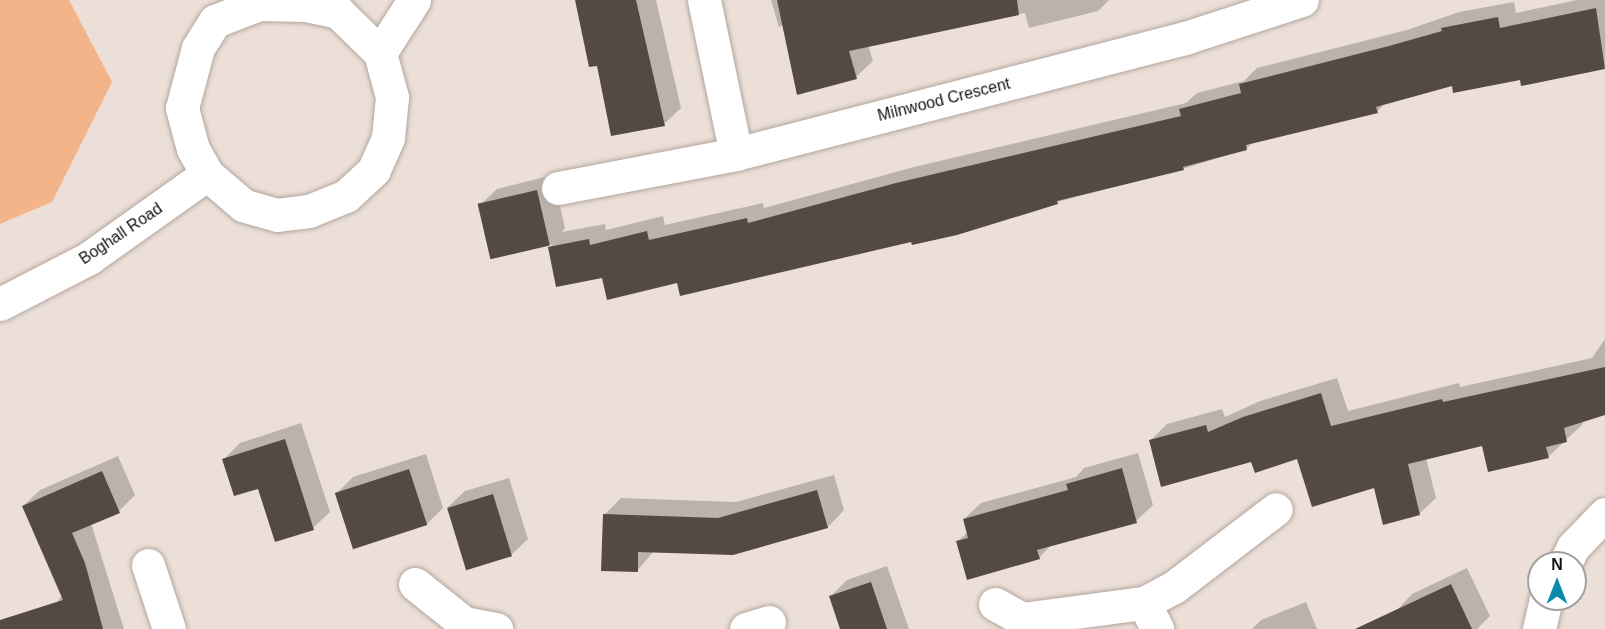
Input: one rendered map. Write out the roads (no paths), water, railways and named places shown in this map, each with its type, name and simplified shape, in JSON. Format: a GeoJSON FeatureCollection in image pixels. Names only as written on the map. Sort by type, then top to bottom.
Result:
{"type":"FeatureCollection","features":[{"type":"Feature","properties":{"kind":"street"},"geometry":{"type":"LineString","coordinates":[[380,53],[414,0]]}},
{"type":"Feature","properties":{"kind":"street"},"geometry":{"type":"LineString","coordinates":[[704,0],[736,154]]}},
{"type":"Feature","properties":{"kind":"street","name":"Milnwood Crescent"},"geometry":{"type":"LineString","coordinates":[[558,188],[736,154],[1185,38],[1302,0]]}},
{"type":"Feature","properties":{"kind":"street"},"geometry":{"type":"LineString","coordinates":[[259,4],[306,5],[338,12],[380,53],[392,97],[388,138],[374,170],[346,196],[309,211],[277,215],[243,205],[207,174],[193,149],[182,108],[207,10],[259,4]]}},
{"type":"Feature","properties":{"kind":"street","name":"Boghall Road"},"geometry":{"type":"LineString","coordinates":[[0,303],[89,258],[207,174]]}},
{"type":"Feature","properties":{"kind":"street"},"geometry":{"type":"LineString","coordinates":[[995,604],[1022,619],[1150,616],[1174,587],[1276,509]]}},
{"type":"Feature","properties":{"kind":"street"},"geometry":{"type":"LineString","coordinates":[[1572,551],[1605,514]]}},
{"type":"Feature","properties":{"kind":"street"},"geometry":{"type":"LineString","coordinates":[[148,566],[169,629]]}},
{"type":"Feature","properties":{"kind":"street"},"geometry":{"type":"LineString","coordinates":[[415,584],[464,623],[496,629]]}},
{"type":"Feature","properties":{"kind":"street"},"geometry":{"type":"LineString","coordinates":[[1539,629],[1543,611]]}}]}
